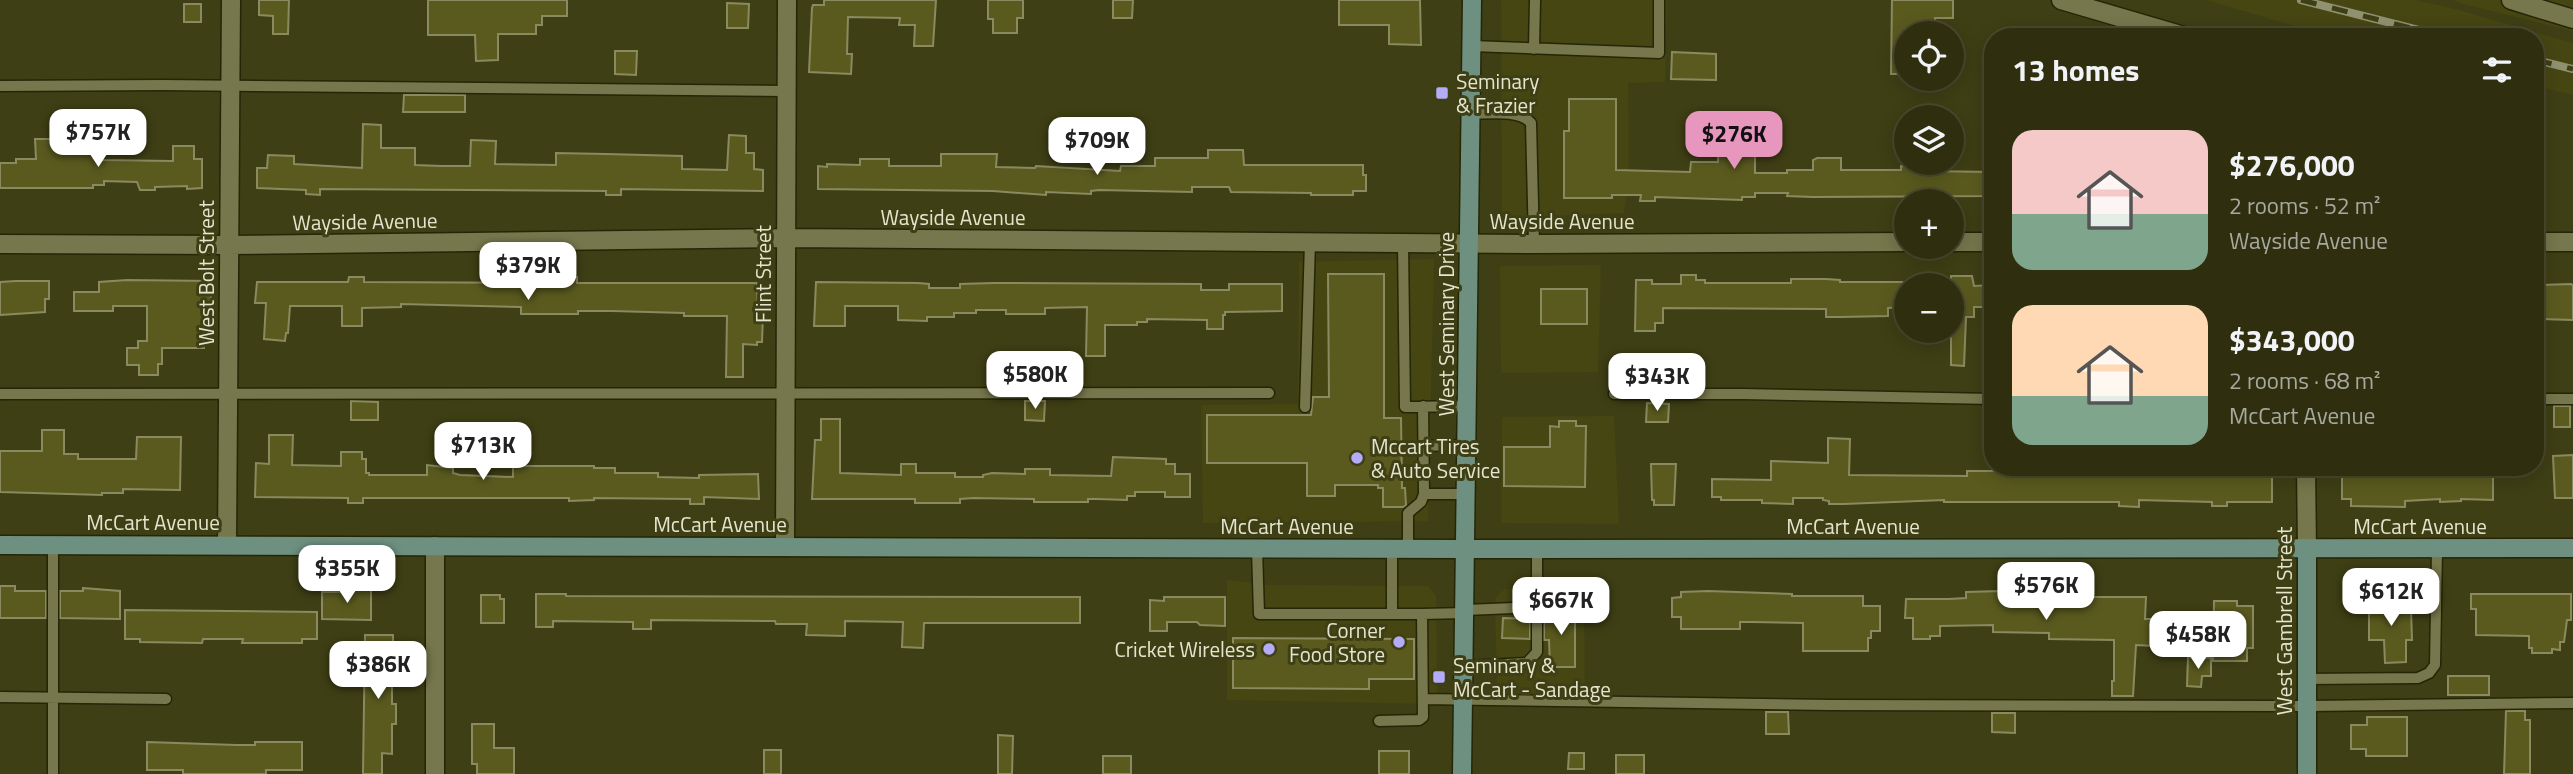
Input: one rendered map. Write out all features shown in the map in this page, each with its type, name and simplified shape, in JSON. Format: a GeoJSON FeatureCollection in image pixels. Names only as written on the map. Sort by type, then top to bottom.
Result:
{"type":"FeatureCollection","features":[{"type":"Feature","properties":{"kind":"main road","name":"West Seminary Drive"},"geometry":{"type":"LineString","coordinates":[[1462,774],[1472,0]]}},
{"type":"Feature","properties":{"kind":"main road","name":"McCart Avenue"},"geometry":{"type":"LineString","coordinates":[[0,545],[1256,549],[2573,548]]}},
{"type":"Feature","properties":{"kind":"main road","name":"West Gambrell Street"},"geometry":{"type":"LineString","coordinates":[[2307,549],[2307,774]]}},
{"type":"Feature","properties":{"kind":"street","name":"West Bolt Street"},"geometry":{"type":"LineString","coordinates":[[227,545],[231,0]]}},
{"type":"Feature","properties":{"kind":"street","name":"Flint Street"},"geometry":{"type":"LineString","coordinates":[[785,547],[787,0]]}},
{"type":"Feature","properties":{"kind":"street"},"geometry":{"type":"LineString","coordinates":[[2061,0],[2156,28]]}},
{"type":"Feature","properties":{"kind":"street"},"geometry":{"type":"LineString","coordinates":[[2519,1],[2573,19]]}},
{"type":"Feature","properties":{"kind":"street","name":"Wayside Avenue"},"geometry":{"type":"LineString","coordinates":[[0,244],[229,245],[786,238],[1534,244],[1894,242]]}},
{"type":"Feature","properties":{"kind":"street"},"geometry":{"type":"LineString","coordinates":[[1964,242],[1984,242]]}},
{"type":"Feature","properties":{"kind":"street"},"geometry":{"type":"LineString","coordinates":[[2544,242],[2573,242]]}},
{"type":"Feature","properties":{"kind":"street","name":"West Gambrell Street"},"geometry":{"type":"LineString","coordinates":[[2306,476],[2307,549]]}},
{"type":"Feature","properties":{"kind":"street"},"geometry":{"type":"LineString","coordinates":[[435,546],[435,774]]}},
{"type":"Feature","properties":{"kind":"lane"},"geometry":{"type":"LineString","coordinates":[[1534,49],[1535,0]]}},
{"type":"Feature","properties":{"kind":"lane"},"geometry":{"type":"LineString","coordinates":[[1471,47],[1659,52],[1659,0]]}},
{"type":"Feature","properties":{"kind":"lane"},"geometry":{"type":"LineString","coordinates":[[0,86],[786,91]]}},
{"type":"Feature","properties":{"kind":"lane"},"geometry":{"type":"LineString","coordinates":[[1470,114],[1522,116],[1531,123],[1534,244]]}},
{"type":"Feature","properties":{"kind":"lane"},"geometry":{"type":"LineString","coordinates":[[1305,407],[1310,242]]}},
{"type":"Feature","properties":{"kind":"lane"},"geometry":{"type":"LineString","coordinates":[[1403,243],[1405,407],[1468,406]]}},
{"type":"Feature","properties":{"kind":"lane"},"geometry":{"type":"LineString","coordinates":[[0,394],[1269,393]]}},
{"type":"Feature","properties":{"kind":"lane"},"geometry":{"type":"LineString","coordinates":[[1615,394],[1984,398]]}},
{"type":"Feature","properties":{"kind":"lane"},"geometry":{"type":"LineString","coordinates":[[2544,399],[2573,399]]}},
{"type":"Feature","properties":{"kind":"lane"},"geometry":{"type":"LineString","coordinates":[[1392,614],[1400,549],[1408,513],[1415,509],[1424,494],[1423,407]]}},
{"type":"Feature","properties":{"kind":"lane"},"geometry":{"type":"LineString","coordinates":[[1423,446],[1468,445]]}},
{"type":"Feature","properties":{"kind":"lane"},"geometry":{"type":"LineString","coordinates":[[1424,494],[1467,494]]}},
{"type":"Feature","properties":{"kind":"lane"},"geometry":{"type":"LineString","coordinates":[[53,545],[53,774]]}},
{"type":"Feature","properties":{"kind":"lane"},"geometry":{"type":"LineString","coordinates":[[1256,549],[1259,614],[1422,614],[1537,607]]}},
{"type":"Feature","properties":{"kind":"lane"},"geometry":{"type":"LineString","coordinates":[[1464,666],[1528,663],[1536,652],[1537,549]]}},
{"type":"Feature","properties":{"kind":"lane"},"geometry":{"type":"LineString","coordinates":[[2307,679],[2418,678],[2430,673],[2435,665],[2437,549]]}},
{"type":"Feature","properties":{"kind":"lane"},"geometry":{"type":"LineString","coordinates":[[1379,721],[1422,719],[1422,614]]}},
{"type":"Feature","properties":{"kind":"lane"},"geometry":{"type":"LineString","coordinates":[[0,697],[166,699]]}},
{"type":"Feature","properties":{"kind":"lane"},"geometry":{"type":"LineString","coordinates":[[1423,699],[1803,705],[2307,706],[2573,703]]}},
{"type":"Feature","properties":{"kind":"shaded area"},"geometry":{"type":"Polygon","coordinates":[[[1501,0],[1667,0],[1665,82],[1628,83],[1629,175],[1624,213],[1502,218],[1501,0]]]}},
{"type":"Feature","properties":{"kind":"shaded area"},"geometry":{"type":"Polygon","coordinates":[[[2206,0],[2415,0],[2521,28],[2302,28],[2206,0]]]}},
{"type":"Feature","properties":{"kind":"shaded area"},"geometry":{"type":"Polygon","coordinates":[[[2452,0],[2573,0],[2573,31],[2464,4],[2452,0]]]}},
{"type":"Feature","properties":{"kind":"shaded area"},"geometry":{"type":"Polygon","coordinates":[[[2544,35],[2573,43],[2573,95],[2544,88],[2544,35]]]}},
{"type":"Feature","properties":{"kind":"shaded area"},"geometry":{"type":"Polygon","coordinates":[[[1434,259],[1428,521],[1203,523],[1201,405],[1298,404],[1299,262],[1434,259]]]}},
{"type":"Feature","properties":{"kind":"shaded area"},"geometry":{"type":"Polygon","coordinates":[[[1601,265],[1598,372],[1501,373],[1500,266],[1601,265]]]}},
{"type":"Feature","properties":{"kind":"shaded area"},"geometry":{"type":"Polygon","coordinates":[[[1614,416],[1619,524],[1501,523],[1502,417],[1614,416]]]}},
{"type":"Feature","properties":{"kind":"shaded area"},"geometry":{"type":"Polygon","coordinates":[[[1227,580],[1270,585],[1428,586],[1436,596],[1437,704],[1227,700],[1227,580]]]}},
{"type":"Feature","properties":{"kind":"shaded area"},"geometry":{"type":"Polygon","coordinates":[[[1504,589],[1584,592],[1585,696],[1497,694],[1495,599],[1504,589]]]}},
{"type":"Feature","properties":{"kind":"building"},"geometry":{"type":"Polygon","coordinates":[[[259,0],[289,0],[288,34],[273,34],[273,16],[259,15],[259,0]]]}},
{"type":"Feature","properties":{"kind":"building"},"geometry":{"type":"Polygon","coordinates":[[[428,0],[567,0],[567,16],[542,16],[542,25],[536,25],[536,34],[498,34],[498,60],[476,61],[475,35],[428,35],[428,0]]]}},
{"type":"Feature","properties":{"kind":"building"},"geometry":{"type":"Polygon","coordinates":[[[824,0],[936,0],[933,46],[914,46],[915,25],[899,25],[900,18],[848,17],[847,54],[852,54],[851,74],[809,72],[812,8],[813,5],[824,5],[824,0]]]}},
{"type":"Feature","properties":{"kind":"building"},"geometry":{"type":"Polygon","coordinates":[[[988,0],[1023,0],[1023,18],[1017,18],[1017,33],[993,33],[993,19],[988,19],[988,0]]]}},
{"type":"Feature","properties":{"kind":"building"},"geometry":{"type":"Polygon","coordinates":[[[1113,0],[1133,0],[1132,18],[1113,18],[1113,0]]]}},
{"type":"Feature","properties":{"kind":"building"},"geometry":{"type":"Polygon","coordinates":[[[1339,0],[1420,0],[1421,45],[1389,44],[1389,25],[1339,25],[1339,0]]]}},
{"type":"Feature","properties":{"kind":"building"},"geometry":{"type":"Polygon","coordinates":[[[1892,0],[1953,0],[1953,18],[1894,21],[1894,74],[1891,74],[1892,0]]]}},
{"type":"Feature","properties":{"kind":"building"},"geometry":{"type":"Polygon","coordinates":[[[727,3],[749,4],[748,28],[727,28],[727,3]]]}},
{"type":"Feature","properties":{"kind":"building"},"geometry":{"type":"Polygon","coordinates":[[[184,4],[201,4],[201,22],[184,22],[184,4]]]}},
{"type":"Feature","properties":{"kind":"building"},"geometry":{"type":"Polygon","coordinates":[[[615,51],[637,51],[636,75],[615,74],[615,51]]]}},
{"type":"Feature","properties":{"kind":"building"},"geometry":{"type":"Polygon","coordinates":[[[1672,52],[1716,54],[1716,80],[1671,79],[1672,52]]]}},
{"type":"Feature","properties":{"kind":"building"},"geometry":{"type":"Polygon","coordinates":[[[404,95],[465,95],[465,112],[403,112],[404,95]]]}},
{"type":"Feature","properties":{"kind":"building"},"geometry":{"type":"Polygon","coordinates":[[[1569,99],[1616,99],[1616,170],[1690,172],[1691,162],[1718,162],[1719,125],[1734,126],[1734,148],[1755,148],[1755,173],[1813,170],[1813,160],[1817,158],[1841,158],[1841,170],[1894,170],[1894,175],[1964,175],[1964,172],[1984,172],[1984,196],[1964,196],[1964,189],[1894,189],[1894,197],[1813,197],[1787,196],[1788,193],[1755,193],[1755,197],[1742,197],[1742,200],[1655,197],[1655,201],[1640,201],[1641,195],[1564,198],[1564,131],[1569,131],[1569,99]]]}},
{"type":"Feature","properties":{"kind":"building"},"geometry":{"type":"Polygon","coordinates":[[[363,124],[381,125],[381,148],[415,148],[415,165],[441,166],[470,166],[471,140],[496,141],[495,164],[556,165],[556,153],[606,154],[682,156],[682,169],[727,170],[729,135],[746,136],[746,153],[754,153],[754,169],[763,170],[763,191],[621,189],[621,195],[606,195],[606,191],[320,189],[320,195],[306,194],[306,190],[257,188],[257,168],[267,168],[268,155],[294,156],[294,164],[362,168],[363,124]]]}},
{"type":"Feature","properties":{"kind":"building"},"geometry":{"type":"Polygon","coordinates":[[[35,139],[52,139],[52,142],[94,142],[94,153],[100,153],[100,160],[173,161],[173,146],[194,146],[194,159],[202,159],[202,188],[155,187],[155,190],[140,190],[137,182],[104,181],[104,185],[93,185],[93,188],[0,188],[0,163],[16,163],[16,159],[36,159],[35,139]]]}},
{"type":"Feature","properties":{"kind":"building"},"geometry":{"type":"Polygon","coordinates":[[[1208,150],[1243,150],[1244,165],[1363,165],[1366,191],[1353,191],[1353,195],[1311,195],[1231,192],[1229,187],[1192,187],[1192,192],[1099,190],[1091,191],[1091,194],[1046,192],[1046,195],[993,191],[818,189],[818,166],[860,165],[860,159],[889,159],[889,166],[941,166],[941,154],[997,154],[996,167],[1036,166],[1120,171],[1121,166],[1155,166],[1155,158],[1208,158],[1208,150]]]}},
{"type":"Feature","properties":{"kind":"building"},"geometry":{"type":"Polygon","coordinates":[[[1328,274],[1384,274],[1384,418],[1401,418],[1402,488],[1405,488],[1406,505],[1403,507],[1383,507],[1383,488],[1378,488],[1378,485],[1335,485],[1335,496],[1307,496],[1307,463],[1207,463],[1207,415],[1311,415],[1313,397],[1329,397],[1328,274]]]}},
{"type":"Feature","properties":{"kind":"building"},"geometry":{"type":"Polygon","coordinates":[[[1681,275],[1696,275],[1696,280],[1705,280],[1705,283],[1791,283],[1791,279],[1894,282],[1894,308],[1888,308],[1888,316],[1841,317],[1826,317],[1826,309],[1663,308],[1663,323],[1655,323],[1655,331],[1635,331],[1636,280],[1652,280],[1652,284],[1681,284],[1681,275]]]}},
{"type":"Feature","properties":{"kind":"building"},"geometry":{"type":"Polygon","coordinates":[[[1964,276],[1972,276],[1974,286],[1984,285],[1984,307],[1974,307],[1974,317],[1966,317],[1964,366],[1951,365],[1951,343],[1964,343],[1964,276]]]}},
{"type":"Feature","properties":{"kind":"building"},"geometry":{"type":"Polygon","coordinates":[[[349,277],[364,277],[364,282],[562,283],[562,277],[577,277],[577,283],[757,283],[758,314],[763,314],[762,342],[757,342],[757,345],[743,344],[743,377],[726,377],[727,316],[612,311],[521,314],[521,307],[401,304],[401,307],[362,308],[362,326],[342,326],[342,306],[290,306],[285,341],[264,339],[266,303],[255,303],[257,282],[348,282],[349,277]]]}},
{"type":"Feature","properties":{"kind":"building"},"geometry":{"type":"Polygon","coordinates":[[[49,281],[49,299],[45,299],[45,312],[0,315],[0,282],[49,281]]]}},
{"type":"Feature","properties":{"kind":"building"},"geometry":{"type":"Polygon","coordinates":[[[212,281],[209,327],[204,327],[204,348],[162,348],[162,364],[158,364],[158,375],[139,375],[139,365],[127,365],[127,348],[138,348],[138,341],[147,341],[147,306],[113,306],[113,311],[74,311],[74,292],[99,292],[99,282],[212,281]]]}},
{"type":"Feature","properties":{"kind":"building"},"geometry":{"type":"Polygon","coordinates":[[[816,282],[918,283],[929,284],[929,288],[960,288],[960,284],[994,283],[1201,284],[1201,290],[1229,290],[1229,284],[1282,284],[1282,311],[1225,312],[1223,329],[1207,329],[1207,320],[1147,319],[1147,322],[1137,322],[1137,325],[1105,325],[1105,356],[1086,356],[1087,307],[1045,308],[1045,314],[1006,314],[1006,310],[976,310],[976,313],[954,313],[954,317],[927,317],[927,321],[898,320],[898,306],[845,306],[845,326],[814,326],[816,282]]]}},
{"type":"Feature","properties":{"kind":"building"},"geometry":{"type":"Polygon","coordinates":[[[2544,285],[2573,285],[2573,320],[2544,319],[2544,285]]]}},
{"type":"Feature","properties":{"kind":"building"},"geometry":{"type":"Polygon","coordinates":[[[1541,289],[1587,289],[1587,324],[1541,324],[1541,289]]]}},
{"type":"Feature","properties":{"kind":"building"},"geometry":{"type":"Polygon","coordinates":[[[351,401],[378,402],[378,420],[351,420],[351,401]]]}},
{"type":"Feature","properties":{"kind":"building"},"geometry":{"type":"Polygon","coordinates":[[[1025,401],[1045,401],[1044,421],[1025,420],[1025,401]]]}},
{"type":"Feature","properties":{"kind":"building"},"geometry":{"type":"Polygon","coordinates":[[[1647,403],[1669,404],[1668,422],[1646,422],[1647,403]]]}},
{"type":"Feature","properties":{"kind":"building"},"geometry":{"type":"Polygon","coordinates":[[[2554,406],[2570,406],[2570,427],[2554,427],[2554,406]]]}},
{"type":"Feature","properties":{"kind":"building"},"geometry":{"type":"Polygon","coordinates":[[[821,419],[840,419],[840,473],[901,475],[901,464],[916,464],[916,473],[955,473],[955,477],[983,477],[992,473],[1025,474],[1025,469],[1050,469],[1050,475],[1111,476],[1113,457],[1166,459],[1166,464],[1175,464],[1175,474],[1190,474],[1190,497],[1165,497],[1165,492],[1135,492],[1135,496],[1127,496],[1127,500],[1088,499],[1088,502],[974,498],[960,499],[960,503],[915,503],[915,499],[812,499],[815,440],[821,440],[821,419]]]}},
{"type":"Feature","properties":{"kind":"building"},"geometry":{"type":"Polygon","coordinates":[[[1559,421],[1576,421],[1576,426],[1586,426],[1585,487],[1504,486],[1504,447],[1550,447],[1550,426],[1559,427],[1559,421]]]}},
{"type":"Feature","properties":{"kind":"building"},"geometry":{"type":"Polygon","coordinates":[[[42,430],[64,430],[64,454],[78,454],[78,459],[136,459],[137,437],[181,437],[180,490],[123,489],[123,493],[102,495],[0,492],[0,451],[42,451],[42,430]]]}},
{"type":"Feature","properties":{"kind":"building"},"geometry":{"type":"Polygon","coordinates":[[[269,435],[293,435],[292,465],[341,466],[341,452],[362,452],[362,459],[366,459],[366,473],[369,475],[427,475],[427,465],[453,468],[453,473],[460,475],[513,477],[513,466],[594,466],[615,468],[615,473],[658,473],[658,477],[699,478],[699,475],[758,474],[759,499],[704,497],[704,504],[690,504],[690,499],[594,498],[569,501],[569,498],[363,498],[363,503],[348,503],[348,498],[255,497],[256,463],[269,464],[269,435]]]}},
{"type":"Feature","properties":{"kind":"building"},"geometry":{"type":"Polygon","coordinates":[[[1828,438],[1850,439],[1849,475],[1967,476],[1967,471],[1984,471],[1984,476],[2272,476],[2272,502],[2227,502],[2227,506],[2212,506],[2212,502],[2139,500],[2139,507],[2119,506],[2119,502],[1944,500],[1829,504],[1829,501],[1823,498],[1793,498],[1793,504],[1762,503],[1762,500],[1721,500],[1721,497],[1712,497],[1712,479],[1771,480],[1771,461],[1828,463],[1828,438]]]}},
{"type":"Feature","properties":{"kind":"building"},"geometry":{"type":"Polygon","coordinates":[[[2573,455],[2573,498],[2555,498],[2553,456],[2573,455]]]}},
{"type":"Feature","properties":{"kind":"building"},"geometry":{"type":"Polygon","coordinates":[[[1651,464],[1676,464],[1674,505],[1654,505],[1651,464]]]}},
{"type":"Feature","properties":{"kind":"building"},"geometry":{"type":"Polygon","coordinates":[[[2342,476],[2493,476],[2493,500],[2405,501],[2405,507],[2351,506],[2351,499],[2342,499],[2342,476]]]}},
{"type":"Feature","properties":{"kind":"building"},"geometry":{"type":"Polygon","coordinates":[[[0,586],[15,586],[15,591],[46,591],[46,618],[0,618],[0,586]]]}},
{"type":"Feature","properties":{"kind":"building"},"geometry":{"type":"Polygon","coordinates":[[[83,588],[120,591],[120,619],[60,618],[60,591],[83,591],[83,588]]]}},
{"type":"Feature","properties":{"kind":"building"},"geometry":{"type":"Polygon","coordinates":[[[371,590],[371,620],[322,619],[322,592],[371,590]]]}},
{"type":"Feature","properties":{"kind":"building"},"geometry":{"type":"Polygon","coordinates":[[[1681,592],[1792,596],[1863,596],[1863,606],[1880,606],[1880,631],[1871,631],[1868,651],[1803,651],[1803,623],[1740,622],[1740,629],[1681,629],[1681,617],[1672,617],[1672,598],[1681,597],[1681,592]]]}},
{"type":"Feature","properties":{"kind":"building"},"geometry":{"type":"Polygon","coordinates":[[[1966,592],[2051,593],[2051,596],[2062,597],[2146,597],[2145,619],[2154,619],[2154,646],[2136,645],[2133,696],[2112,696],[2114,640],[2049,639],[2049,633],[1993,632],[1993,625],[1940,626],[1940,636],[1913,639],[1913,618],[1905,618],[1906,599],[1966,598],[1966,592]]]}},
{"type":"Feature","properties":{"kind":"building"},"geometry":{"type":"Polygon","coordinates":[[[536,594],[1080,597],[1080,623],[924,623],[923,648],[902,647],[903,622],[845,621],[845,636],[806,635],[807,624],[776,624],[775,621],[651,620],[651,629],[633,629],[633,622],[553,621],[553,627],[536,627],[536,594]]]}},
{"type":"Feature","properties":{"kind":"building"},"geometry":{"type":"Polygon","coordinates":[[[2471,594],[2571,594],[2571,620],[2567,620],[2560,650],[2552,649],[2552,653],[2532,653],[2529,636],[2476,635],[2476,609],[2471,609],[2471,594]]]}},
{"type":"Feature","properties":{"kind":"building"},"geometry":{"type":"Polygon","coordinates":[[[481,595],[500,595],[500,599],[504,599],[504,623],[481,623],[481,595]]]}},
{"type":"Feature","properties":{"kind":"building"},"geometry":{"type":"Polygon","coordinates":[[[1164,597],[1225,597],[1225,626],[1167,622],[1167,631],[1150,631],[1150,600],[1164,601],[1164,597]]]}},
{"type":"Feature","properties":{"kind":"building"},"geometry":{"type":"Polygon","coordinates":[[[2369,600],[2404,600],[2406,609],[2411,609],[2412,640],[2406,640],[2406,662],[2385,663],[2384,640],[2369,640],[2369,600]]]}},
{"type":"Feature","properties":{"kind":"building"},"geometry":{"type":"Polygon","coordinates":[[[2214,601],[2237,601],[2237,606],[2253,606],[2253,648],[2247,648],[2247,661],[2213,661],[2214,601]]]}},
{"type":"Feature","properties":{"kind":"building"},"geometry":{"type":"Polygon","coordinates":[[[1550,608],[1575,609],[1575,667],[1550,667],[1549,640],[1544,640],[1544,619],[1550,620],[1550,608]]]}},
{"type":"Feature","properties":{"kind":"building"},"geometry":{"type":"Polygon","coordinates":[[[125,610],[317,612],[317,639],[302,639],[302,643],[242,643],[243,639],[203,639],[202,643],[140,642],[140,639],[125,639],[125,610]]]}},
{"type":"Feature","properties":{"kind":"building"},"geometry":{"type":"Polygon","coordinates":[[[1503,618],[1530,619],[1530,639],[1502,638],[1503,618]]]}},
{"type":"Feature","properties":{"kind":"building"},"geometry":{"type":"Polygon","coordinates":[[[365,635],[393,635],[393,650],[396,650],[396,672],[392,672],[392,704],[396,704],[396,724],[392,724],[392,754],[382,753],[382,774],[363,774],[365,635]]]}},
{"type":"Feature","properties":{"kind":"building"},"geometry":{"type":"Polygon","coordinates":[[[1233,638],[1414,639],[1414,679],[1369,679],[1369,689],[1233,688],[1233,638]]]}},
{"type":"Feature","properties":{"kind":"building"},"geometry":{"type":"Polygon","coordinates":[[[2188,657],[2211,658],[2211,676],[2202,676],[2201,687],[2187,686],[2188,657]]]}},
{"type":"Feature","properties":{"kind":"building"},"geometry":{"type":"Polygon","coordinates":[[[2448,676],[2489,676],[2489,695],[2448,695],[2448,676]]]}},
{"type":"Feature","properties":{"kind":"building"},"geometry":{"type":"Polygon","coordinates":[[[2506,711],[2525,711],[2525,720],[2530,720],[2530,774],[2504,774],[2506,711]]]}},
{"type":"Feature","properties":{"kind":"building"},"geometry":{"type":"Polygon","coordinates":[[[1766,712],[1788,712],[1789,734],[1766,734],[1766,712]]]}},
{"type":"Feature","properties":{"kind":"building"},"geometry":{"type":"Polygon","coordinates":[[[1992,713],[2015,713],[2015,733],[1992,732],[1992,713]]]}},
{"type":"Feature","properties":{"kind":"building"},"geometry":{"type":"Polygon","coordinates":[[[2367,717],[2407,717],[2407,756],[2366,756],[2366,749],[2351,749],[2351,725],[2367,725],[2367,717]]]}},
{"type":"Feature","properties":{"kind":"building"},"geometry":{"type":"Polygon","coordinates":[[[472,724],[494,724],[494,748],[514,748],[514,774],[477,774],[477,764],[472,764],[472,724]]]}},
{"type":"Feature","properties":{"kind":"building"},"geometry":{"type":"Polygon","coordinates":[[[998,735],[1013,736],[1012,774],[998,774],[998,735]]]}},
{"type":"Feature","properties":{"kind":"building"},"geometry":{"type":"Polygon","coordinates":[[[147,742],[255,745],[255,742],[302,742],[302,770],[266,770],[266,774],[183,774],[183,770],[147,770],[147,742]]]}},
{"type":"Feature","properties":{"kind":"building"},"geometry":{"type":"Polygon","coordinates":[[[764,750],[781,750],[781,774],[764,774],[764,750]]]}},
{"type":"Feature","properties":{"kind":"building"},"geometry":{"type":"Polygon","coordinates":[[[1379,751],[1409,751],[1409,774],[1379,774],[1379,751]]]}},
{"type":"Feature","properties":{"kind":"building"},"geometry":{"type":"Polygon","coordinates":[[[1569,753],[1584,753],[1584,769],[1568,769],[1569,753]]]}},
{"type":"Feature","properties":{"kind":"building"},"geometry":{"type":"Polygon","coordinates":[[[1616,755],[1644,755],[1644,774],[1616,774],[1616,755]]]}},
{"type":"Feature","properties":{"kind":"building"},"geometry":{"type":"Polygon","coordinates":[[[1103,756],[1131,756],[1131,774],[1103,774],[1103,756]]]}},
{"type":"Feature","properties":{"kind":"railway"},"geometry":{"type":"LineString","coordinates":[[2301,0],[2411,28]]}},
{"type":"Feature","properties":{"kind":"railway"},"geometry":{"type":"LineString","coordinates":[[2544,62],[2573,69]]}},
{"type":"Feature","properties":{"kind":"place","name":"Seminary & Frazier"},"geometry":{"type":"Point","coordinates":[1442,93]}},
{"type":"Feature","properties":{"kind":"place","name":"Mccart Tires & Auto Service"},"geometry":{"type":"Point","coordinates":[1357,458]}},
{"type":"Feature","properties":{"kind":"place","name":"Corner Food Store"},"geometry":{"type":"Point","coordinates":[1399,642]}},
{"type":"Feature","properties":{"kind":"place","name":"Cricket Wireless"},"geometry":{"type":"Point","coordinates":[1269,649]}},
{"type":"Feature","properties":{"kind":"place","name":"Seminary & McCart - Sandage"},"geometry":{"type":"Point","coordinates":[1439,677]}}]}
